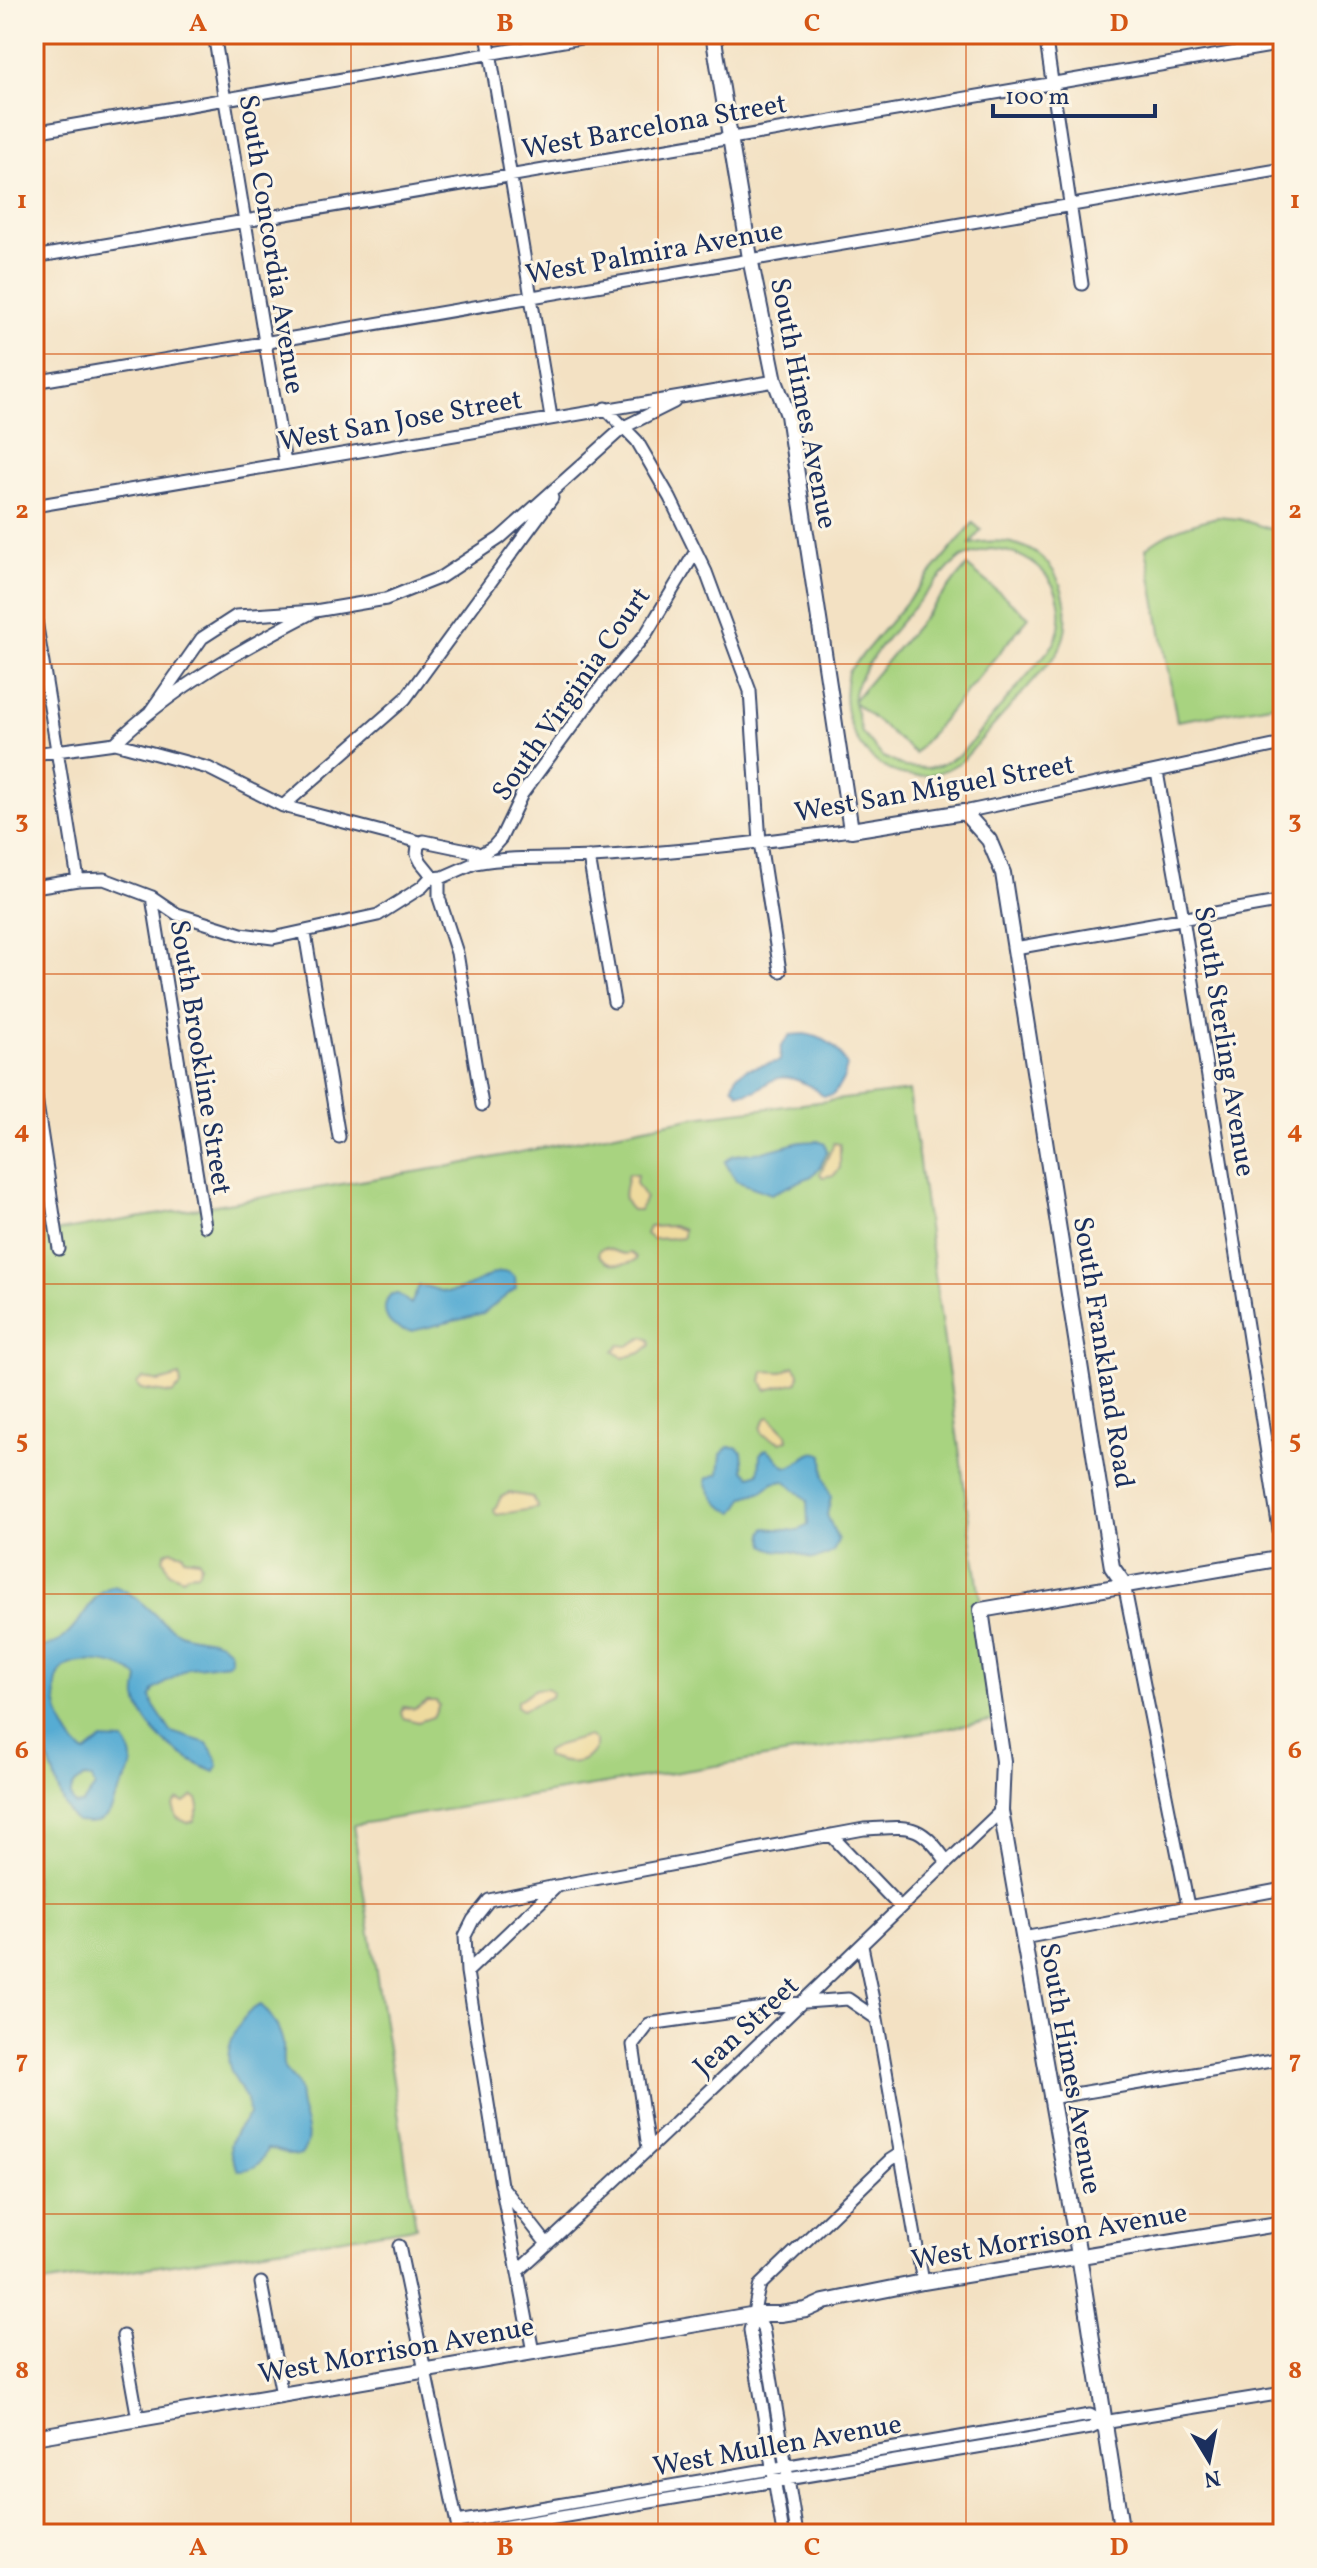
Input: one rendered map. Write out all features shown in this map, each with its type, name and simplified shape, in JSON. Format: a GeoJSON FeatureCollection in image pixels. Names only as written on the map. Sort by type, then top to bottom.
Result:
{"type":"FeatureCollection","features":[{"type":"Feature","properties":{"kind":"street","name":"South Concordia Avenue"},"geometry":{"type":"LineString","coordinates":[[214,34],[285,463]]}},
{"type":"Feature","properties":{"kind":"street"},"geometry":{"type":"LineString","coordinates":[[487,34],[551,417]]}},
{"type":"Feature","properties":{"kind":"street"},"geometry":{"type":"LineString","coordinates":[[34,132],[604,34]]}},
{"type":"Feature","properties":{"kind":"street","name":"South Himes Avenue"},"geometry":{"type":"LineString","coordinates":[[713,34],[750,258],[775,381],[788,415],[851,830]]}},
{"type":"Feature","properties":{"kind":"street"},"geometry":{"type":"LineString","coordinates":[[1045,34],[1082,284]]}},
{"type":"Feature","properties":{"kind":"street","name":"West Barcelona Street"},"geometry":{"type":"LineString","coordinates":[[34,257],[1283,44]]}},
{"type":"Feature","properties":{"kind":"street","name":"West Palmira Avenue"},"geometry":{"type":"LineString","coordinates":[[34,382],[1283,169]]}},
{"type":"Feature","properties":{"kind":"street","name":"West San Jose Street"},"geometry":{"type":"LineString","coordinates":[[34,506],[775,381]]}},
{"type":"Feature","properties":{"kind":"street"},"geometry":{"type":"LineString","coordinates":[[150,712],[202,638],[236,616],[315,611],[386,599],[441,577],[503,535],[624,427],[685,397]]}},
{"type":"Feature","properties":{"kind":"street"},"geometry":{"type":"LineString","coordinates":[[605,408],[644,452],[696,551],[750,691],[760,843],[780,971]]}},
{"type":"Feature","properties":{"kind":"street"},"geometry":{"type":"LineString","coordinates":[[283,806],[405,699],[568,476]]}},
{"type":"Feature","properties":{"kind":"street"},"geometry":{"type":"LineString","coordinates":[[503,535],[519,541]]}},
{"type":"Feature","properties":{"kind":"street","name":"South Virginia Court"},"geometry":{"type":"LineString","coordinates":[[476,859],[501,838],[522,794],[604,683],[646,634],[696,551]]}},
{"type":"Feature","properties":{"kind":"street"},"geometry":{"type":"LineString","coordinates":[[34,608],[78,880]]}},
{"type":"Feature","properties":{"kind":"street"},"geometry":{"type":"LineString","coordinates":[[115,743],[150,712],[211,668],[315,611]]}},
{"type":"Feature","properties":{"kind":"street"},"geometry":{"type":"LineString","coordinates":[[34,754],[115,743],[208,768],[283,806],[420,842],[472,851],[476,859],[435,877],[378,915],[273,938],[241,934],[177,914],[152,897],[104,879],[34,887]]}},
{"type":"Feature","properties":{"kind":"street","name":"West San Miguel Street"},"geometry":{"type":"LineString","coordinates":[[476,859],[589,857],[760,843],[964,812],[1283,744]]}},
{"type":"Feature","properties":{"kind":"street","name":"South Sterling Avenue"},"geometry":{"type":"LineString","coordinates":[[1157,772],[1183,918],[1283,1556]]}},
{"type":"Feature","properties":{"kind":"street","name":"South Frankland Road"},"geometry":{"type":"LineString","coordinates":[[964,812],[989,840],[1003,873],[1112,1567],[1124,1584],[1188,1906]]}},
{"type":"Feature","properties":{"kind":"street"},"geometry":{"type":"LineString","coordinates":[[420,842],[417,854],[435,877],[457,953],[482,1105]]}},
{"type":"Feature","properties":{"kind":"street"},"geometry":{"type":"LineString","coordinates":[[589,857],[614,1002]]}},
{"type":"Feature","properties":{"kind":"street","name":"South Brookline Street"},"geometry":{"type":"LineString","coordinates":[[152,897],[205,1226]]}},
{"type":"Feature","properties":{"kind":"street"},"geometry":{"type":"LineString","coordinates":[[1015,948],[1283,901]]}},
{"type":"Feature","properties":{"kind":"street"},"geometry":{"type":"LineString","coordinates":[[305,933],[339,1137]]}},
{"type":"Feature","properties":{"kind":"street"},"geometry":{"type":"LineString","coordinates":[[34,1084],[59,1249]]}},
{"type":"Feature","properties":{"kind":"street"},"geometry":{"type":"LineString","coordinates":[[1124,1584],[1283,1556]]}},
{"type":"Feature","properties":{"kind":"street","name":"South Himes Avenue"},"geometry":{"type":"LineString","coordinates":[[1122,2534],[1079,2255],[1001,1811],[1003,1761],[981,1610],[1124,1584]]}},
{"type":"Feature","properties":{"kind":"street","name":"Jean Street"},"geometry":{"type":"LineString","coordinates":[[518,2271],[805,2002],[899,1906],[1001,1811]]}},
{"type":"Feature","properties":{"kind":"street"},"geometry":{"type":"LineString","coordinates":[[533,2352],[501,2185],[467,1972],[465,1936],[489,1900],[864,1829],[913,1827],[934,1843],[947,1862]]}},
{"type":"Feature","properties":{"kind":"street"},"geometry":{"type":"LineString","coordinates":[[831,1835],[899,1906]]}},
{"type":"Feature","properties":{"kind":"street"},"geometry":{"type":"LineString","coordinates":[[467,1972],[557,1886]]}},
{"type":"Feature","properties":{"kind":"street"},"geometry":{"type":"LineString","coordinates":[[1023,1938],[1283,1889]]}},
{"type":"Feature","properties":{"kind":"street"},"geometry":{"type":"LineString","coordinates":[[862,1946],[923,2282]]}},
{"type":"Feature","properties":{"kind":"street"},"geometry":{"type":"LineString","coordinates":[[648,2148],[633,2045],[649,2024],[848,1999],[877,2019]]}},
{"type":"Feature","properties":{"kind":"street"},"geometry":{"type":"LineString","coordinates":[[1050,2098],[1283,2059]]}},
{"type":"Feature","properties":{"kind":"street"},"geometry":{"type":"LineString","coordinates":[[797,2534],[756,2297],[760,2285],[890,2160],[901,2153]]}},
{"type":"Feature","properties":{"kind":"street"},"geometry":{"type":"LineString","coordinates":[[501,2185],[547,2244]]}},
{"type":"Feature","properties":{"kind":"street","name":"West Morrison Avenue"},"geometry":{"type":"LineString","coordinates":[[34,2437],[761,2313],[793,2312],[824,2302],[923,2282],[1283,2223]]}},
{"type":"Feature","properties":{"kind":"street"},"geometry":{"type":"LineString","coordinates":[[399,2246],[458,2530]]}},
{"type":"Feature","properties":{"kind":"street"},"geometry":{"type":"LineString","coordinates":[[261,2283],[282,2395]]}},
{"type":"Feature","properties":{"kind":"street"},"geometry":{"type":"LineString","coordinates":[[761,2313],[750,2330],[783,2534]]}},
{"type":"Feature","properties":{"kind":"street"},"geometry":{"type":"LineString","coordinates":[[123,2336],[138,2419]]}},
{"type":"Feature","properties":{"kind":"street","name":"West Mullen Avenue"},"geometry":{"type":"LineString","coordinates":[[458,2530],[788,2479],[1283,2393]]}},
{"type":"Feature","properties":{"kind":"street","name":"West Mullen Avenue"},"geometry":{"type":"LineString","coordinates":[[458,2530],[786,2466],[1090,2415],[1103,2422]]}},
{"type":"Feature","properties":{"kind":"green space"},"geometry":{"type":"Polygon","coordinates":[[[1217,517],[1239,519],[1283,533],[1283,703],[1177,721],[1146,548],[1171,532],[1217,517]]]}},
{"type":"Feature","properties":{"kind":"green space"},"geometry":{"type":"Polygon","coordinates":[[[973,523],[981,530],[970,544],[1001,542],[1028,549],[1049,566],[1057,578],[1067,617],[1057,654],[963,760],[938,772],[915,776],[893,771],[874,760],[860,744],[850,723],[845,698],[848,672],[973,523]],[[990,549],[962,557],[909,612],[864,671],[854,700],[967,566],[1029,617],[915,753],[854,702],[862,733],[883,757],[905,767],[927,768],[939,766],[961,754],[1054,644],[1060,608],[1049,579],[1038,567],[1008,552],[990,549]]]}},
{"type":"Feature","properties":{"kind":"green space"},"geometry":{"type":"Polygon","coordinates":[[[909,1091],[997,1720],[353,1825],[416,2227],[34,2285],[34,1235],[451,1166],[695,1117],[909,1091]]]}},
{"type":"Feature","properties":{"kind":"sand"},"geometry":{"type":"Polygon","coordinates":[[[834,1143],[840,1144],[840,1168],[834,1175],[823,1177],[820,1174],[834,1143]]]}},
{"type":"Feature","properties":{"kind":"sand"},"geometry":{"type":"Polygon","coordinates":[[[628,1174],[637,1175],[636,1183],[645,1197],[640,1210],[632,1210],[626,1201],[624,1193],[628,1174]]]}},
{"type":"Feature","properties":{"kind":"sand"},"geometry":{"type":"Polygon","coordinates":[[[673,1226],[683,1230],[683,1238],[652,1239],[646,1234],[649,1227],[673,1226]]]}},
{"type":"Feature","properties":{"kind":"sand"},"geometry":{"type":"Polygon","coordinates":[[[600,1249],[631,1253],[636,1260],[611,1263],[598,1254],[600,1249]]]}},
{"type":"Feature","properties":{"kind":"sand"},"geometry":{"type":"Polygon","coordinates":[[[644,1337],[650,1340],[651,1345],[641,1353],[623,1358],[614,1351],[619,1345],[628,1346],[644,1337]]]}},
{"type":"Feature","properties":{"kind":"sand"},"geometry":{"type":"Polygon","coordinates":[[[794,1366],[799,1373],[798,1382],[766,1390],[762,1381],[764,1371],[782,1372],[794,1366]]]}},
{"type":"Feature","properties":{"kind":"sand"},"geometry":{"type":"Polygon","coordinates":[[[180,1376],[181,1386],[172,1394],[141,1389],[137,1385],[143,1378],[159,1382],[180,1376]]]}},
{"type":"Feature","properties":{"kind":"sand"},"geometry":{"type":"Polygon","coordinates":[[[770,1417],[787,1434],[788,1440],[780,1442],[762,1434],[761,1428],[766,1418],[770,1417]]]}},
{"type":"Feature","properties":{"kind":"sand"},"geometry":{"type":"Polygon","coordinates":[[[509,1493],[532,1497],[538,1508],[496,1515],[494,1510],[501,1497],[509,1493]]]}},
{"type":"Feature","properties":{"kind":"sand"},"geometry":{"type":"Polygon","coordinates":[[[171,1550],[183,1553],[184,1558],[199,1560],[198,1573],[183,1578],[170,1573],[163,1558],[171,1550]]]}},
{"type":"Feature","properties":{"kind":"sand"},"geometry":{"type":"Polygon","coordinates":[[[547,1688],[552,1692],[551,1697],[522,1710],[517,1707],[517,1701],[536,1689],[547,1688]]]}},
{"type":"Feature","properties":{"kind":"sand"},"geometry":{"type":"Polygon","coordinates":[[[427,1701],[436,1701],[439,1705],[433,1717],[418,1722],[403,1718],[403,1707],[415,1709],[427,1701]]]}},
{"type":"Feature","properties":{"kind":"sand"},"geometry":{"type":"Polygon","coordinates":[[[589,1736],[595,1741],[595,1748],[580,1761],[567,1762],[546,1757],[545,1752],[558,1745],[589,1736]]]}},
{"type":"Feature","properties":{"kind":"sand"},"geometry":{"type":"Polygon","coordinates":[[[193,1796],[199,1806],[194,1821],[188,1823],[177,1818],[173,1806],[178,1800],[185,1803],[193,1796]]]}},
{"type":"Feature","properties":{"kind":"water"},"geometry":{"type":"Polygon","coordinates":[[[790,1035],[819,1037],[830,1044],[847,1066],[843,1080],[833,1095],[823,1096],[807,1085],[787,1078],[775,1079],[747,1092],[739,1093],[733,1086],[737,1075],[747,1069],[780,1061],[781,1047],[790,1035]]]}},
{"type":"Feature","properties":{"kind":"water"},"geometry":{"type":"Polygon","coordinates":[[[818,1141],[825,1144],[827,1152],[820,1167],[812,1176],[771,1194],[736,1181],[725,1162],[732,1156],[818,1141]]]}},
{"type":"Feature","properties":{"kind":"water"},"geometry":{"type":"Polygon","coordinates":[[[499,1272],[508,1272],[515,1277],[516,1288],[483,1314],[412,1331],[398,1328],[388,1320],[385,1308],[391,1294],[398,1294],[411,1304],[419,1286],[450,1292],[499,1272]]]}},
{"type":"Feature","properties":{"kind":"water"},"geometry":{"type":"Polygon","coordinates":[[[729,1447],[736,1447],[742,1452],[744,1470],[750,1476],[759,1473],[760,1454],[766,1449],[787,1467],[809,1454],[823,1455],[824,1476],[831,1497],[827,1515],[838,1540],[833,1552],[813,1559],[765,1545],[763,1533],[766,1528],[798,1531],[808,1525],[807,1500],[785,1481],[773,1483],[763,1491],[745,1497],[735,1512],[720,1505],[706,1482],[707,1478],[719,1474],[721,1454],[729,1447]]]}},
{"type":"Feature","properties":{"kind":"water"},"geometry":{"type":"Polygon","coordinates":[[[114,1586],[124,1590],[173,1629],[224,1646],[229,1650],[231,1660],[189,1668],[154,1690],[151,1697],[171,1732],[207,1743],[216,1757],[218,1766],[215,1772],[179,1753],[157,1734],[141,1711],[137,1696],[139,1679],[133,1673],[102,1662],[80,1662],[63,1669],[58,1678],[56,1701],[64,1727],[78,1747],[86,1753],[102,1740],[124,1741],[132,1757],[130,1772],[109,1813],[99,1821],[84,1823],[77,1822],[66,1808],[35,1729],[33,1710],[37,1691],[34,1684],[34,1647],[62,1639],[104,1590],[114,1586]],[[85,1778],[74,1785],[71,1797],[75,1805],[82,1804],[95,1787],[92,1779],[85,1778]]]}},
{"type":"Feature","properties":{"kind":"water"},"geometry":{"type":"Polygon","coordinates":[[[261,2005],[275,2022],[282,2038],[283,2065],[299,2089],[308,2137],[301,2155],[267,2149],[256,2166],[238,2170],[230,2146],[234,2134],[249,2114],[230,2068],[229,2051],[241,2023],[261,2005]]]}}]}
